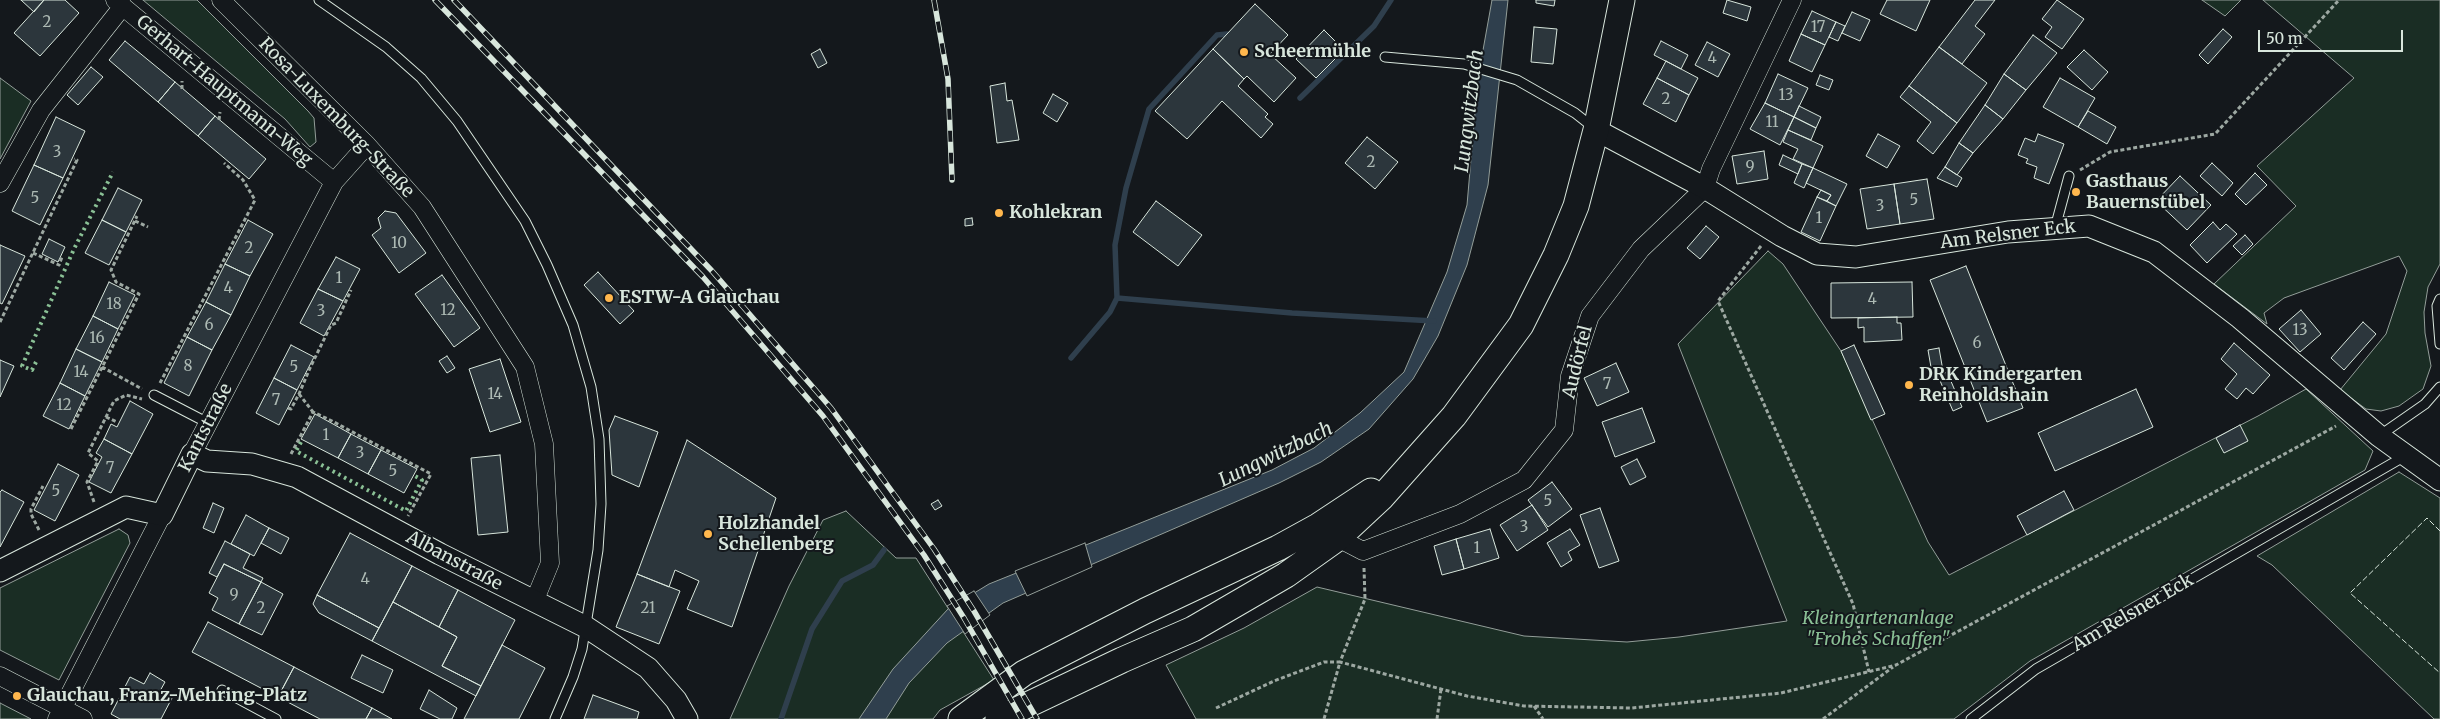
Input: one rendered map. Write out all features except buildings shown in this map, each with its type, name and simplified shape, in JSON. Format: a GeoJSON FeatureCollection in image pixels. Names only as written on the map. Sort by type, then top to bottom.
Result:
{"type":"FeatureCollection","features":[{"type":"Feature","properties":{"kind":"main road"},"geometry":{"type":"LineString","coordinates":[[998,719],[1122,660],[1193,629],[1286,575],[1338,538],[1382,497],[1454,416],[1521,325],[1556,255],[1576,206],[1596,130],[1622,0]]}},
{"type":"Feature","properties":{"kind":"main road"},"geometry":{"type":"LineString","coordinates":[[961,719],[1024,673],[1145,610],[1278,548],[1318,526],[1369,492],[1422,451]]}},
{"type":"Feature","properties":{"kind":"street","name":"Rosa-Luxemburg-Straße"},"geometry":{"type":"LineString","coordinates":[[221,0],[367,144],[422,208],[525,367],[544,444],[550,563],[534,602]]}},
{"type":"Feature","properties":{"kind":"street","name":"Audörfel"},"geometry":{"type":"LineString","coordinates":[[1363,551],[1460,514],[1524,480],[1564,430],[1570,376],[1590,316],[1640,249],[1705,188],[1711,169],[1792,0]]}},
{"type":"Feature","properties":{"kind":"street","name":"Gerhart-Hauptmann-Weg"},"geometry":{"type":"LineString","coordinates":[[119,3],[334,182]]}},
{"type":"Feature","properties":{"kind":"street"},"geometry":{"type":"LineString","coordinates":[[0,183],[40,110],[119,3]]}},
{"type":"Feature","properties":{"kind":"street","name":"Am Relsner Eck"},"geometry":{"type":"LineString","coordinates":[[1596,130],[1705,188],[1773,231],[1817,254],[1856,257],[2008,232],[2089,226],[2154,252],[2240,318],[2379,436],[2440,480]]}},
{"type":"Feature","properties":{"kind":"street","name":"Kantstraße"},"geometry":{"type":"LineString","coordinates":[[60,713],[334,182],[367,144]]}},
{"type":"Feature","properties":{"kind":"street","name":"Albanstraße"},"geometry":{"type":"LineString","coordinates":[[192,454],[207,461],[252,464],[297,477],[534,602],[586,627],[648,668],[676,700],[687,719]]}},
{"type":"Feature","properties":{"kind":"street"},"geometry":{"type":"LineString","coordinates":[[0,571],[126,506],[162,515]]}},
{"type":"Feature","properties":{"kind":"street"},"geometry":{"type":"LineString","coordinates":[[1338,538],[1363,551]]}},
{"type":"Feature","properties":{"kind":"street"},"geometry":{"type":"LineString","coordinates":[[0,676],[60,713],[83,719]]}},
{"type":"Feature","properties":{"kind":"lane"},"geometry":{"type":"LineString","coordinates":[[320,0],[386,47],[421,78],[457,121],[525,221],[547,265],[572,326],[591,387],[599,439],[601,504],[598,550],[586,627],[574,678],[555,719]]}},
{"type":"Feature","properties":{"kind":"lane"},"geometry":{"type":"LineString","coordinates":[[1385,57],[1464,64],[1517,80],[1575,113],[1596,130]]}},
{"type":"Feature","properties":{"kind":"lane"},"geometry":{"type":"LineString","coordinates":[[2055,228],[2069,176]]}},
{"type":"Feature","properties":{"kind":"lane"},"geometry":{"type":"LineString","coordinates":[[2440,299],[2438,306],[2440,344]]}},
{"type":"Feature","properties":{"kind":"lane"},"geometry":{"type":"LineString","coordinates":[[2379,436],[2425,404],[2440,389]]}},
{"type":"Feature","properties":{"kind":"lane"},"geometry":{"type":"LineString","coordinates":[[154,395],[208,423]]}},
{"type":"Feature","properties":{"kind":"lane","name":"Am Relsner Eck"},"geometry":{"type":"LineString","coordinates":[[1971,719],[2036,669],[2405,456]]}},
{"type":"Feature","properties":{"kind":"lane"},"geometry":{"type":"LineString","coordinates":[[222,690],[276,719]]}},
{"type":"Feature","properties":{"kind":"path"},"geometry":{"type":"LineString","coordinates":[[2069,176],[2110,152],[2215,134],[2339,0]]}},
{"type":"Feature","properties":{"kind":"path"},"geometry":{"type":"LineString","coordinates":[[0,322],[51,211],[78,160],[74,159]]}},
{"type":"Feature","properties":{"kind":"path"},"geometry":{"type":"LineString","coordinates":[[102,519],[87,482],[98,461],[88,454],[114,401],[126,395],[149,401],[154,395],[201,299],[255,200],[243,180],[224,164]]}},
{"type":"Feature","properties":{"kind":"path"},"geometry":{"type":"LineString","coordinates":[[71,429],[139,294],[116,282],[110,270],[137,216]]}},
{"type":"Feature","properties":{"kind":"path"},"geometry":{"type":"LineString","coordinates":[[135,220],[148,227]]}},
{"type":"Feature","properties":{"kind":"path"},"geometry":{"type":"LineString","coordinates":[[1773,231],[1718,301],[1853,604],[1869,672]]}},
{"type":"Feature","properties":{"kind":"path"},"geometry":{"type":"LineString","coordinates":[[33,253],[59,265],[62,257]]}},
{"type":"Feature","properties":{"kind":"path"},"geometry":{"type":"LineString","coordinates":[[288,408],[290,410],[299,394],[331,325],[336,322],[351,290]]}},
{"type":"Feature","properties":{"kind":"path"},"geometry":{"type":"LineString","coordinates":[[102,367],[154,395]]}},
{"type":"Feature","properties":{"kind":"path"},"geometry":{"type":"LineString","coordinates":[[299,394],[314,412],[431,474],[400,532]]}},
{"type":"Feature","properties":{"kind":"path"},"geometry":{"type":"LineString","coordinates":[[280,472],[314,412]]}},
{"type":"Feature","properties":{"kind":"path"},"geometry":{"type":"LineString","coordinates":[[1823,719],[1896,665],[2335,426],[2353,414]]}},
{"type":"Feature","properties":{"kind":"path"},"geometry":{"type":"LineString","coordinates":[[106,417],[117,422]]}},
{"type":"Feature","properties":{"kind":"path"},"geometry":{"type":"LineString","coordinates":[[43,486],[31,514],[48,546]]}},
{"type":"Feature","properties":{"kind":"path"},"geometry":{"type":"LineString","coordinates":[[1324,719],[1340,662],[1365,599],[1363,551]]}},
{"type":"Feature","properties":{"kind":"path"},"geometry":{"type":"LineString","coordinates":[[1216,708],[1274,680],[1324,662],[1340,662],[1467,696],[1534,706],[1632,708],[1780,694],[1896,665]]}},
{"type":"Feature","properties":{"kind":"path"},"geometry":{"type":"LineString","coordinates":[[1437,719],[1441,689]]}},
{"type":"Feature","properties":{"kind":"path"},"geometry":{"type":"LineString","coordinates":[[1534,706],[1543,719]]}},
{"type":"Feature","properties":{"kind":"green space"},"geometry":{"type":"Polygon","coordinates":[[[143,0],[197,0],[314,118],[316,142],[310,147],[285,119],[143,0]]]}},
{"type":"Feature","properties":{"kind":"green space"},"geometry":{"type":"Polygon","coordinates":[[[2202,0],[2241,0],[2225,16],[2202,0]]]}},
{"type":"Feature","properties":{"kind":"green space"},"geometry":{"type":"Polygon","coordinates":[[[2263,0],[2440,0],[2440,264],[2428,287],[2424,312],[2425,333],[2431,366],[2423,389],[2399,406],[2381,411],[2366,409],[2340,390],[2386,334],[2407,271],[2399,256],[2284,298],[2264,313],[2267,324],[2214,284],[2296,206],[2257,166],[2354,78],[2263,0]]]}},
{"type":"Feature","properties":{"kind":"green space"},"geometry":{"type":"Polygon","coordinates":[[[0,78],[31,101],[0,159],[0,78]]]}},
{"type":"Feature","properties":{"kind":"green space","name":"Kleingartenanlage \"Frohes Schaffen\""},"geometry":{"type":"Polygon","coordinates":[[[1768,251],[1783,264],[1841,351],[1928,542],[1949,575],[2258,416],[2306,389],[2373,451],[2365,470],[2030,661],[1954,719],[1196,719],[1166,665],[1244,628],[1317,587],[1524,636],[1627,642],[1679,637],[1787,621],[1678,344],[1768,251]]]}},
{"type":"Feature","properties":{"kind":"green space"},"geometry":{"type":"Polygon","coordinates":[[[2399,472],[2440,498],[2440,719],[2434,719],[2272,565],[2257,556],[2399,472]]]}},
{"type":"Feature","properties":{"kind":"green space"},"geometry":{"type":"Polygon","coordinates":[[[846,511],[896,558],[916,558],[994,680],[940,710],[933,719],[730,719],[789,586],[823,520],[846,511]]]}},
{"type":"Feature","properties":{"kind":"green space"},"geometry":{"type":"Polygon","coordinates":[[[119,529],[128,535],[130,543],[59,680],[0,650],[0,588],[119,529]]]}},
{"type":"Feature","properties":{"kind":"green space"},"geometry":{"type":"Polygon","coordinates":[[[0,703],[31,719],[0,719],[0,703]]]}},
{"type":"Feature","properties":{"kind":"water"},"geometry":{"type":"Polygon","coordinates":[[[1492,0],[1508,0],[1488,185],[1467,265],[1438,336],[1413,379],[1369,429],[1321,462],[1279,483],[1003,603],[947,643],[909,683],[886,719],[859,719],[893,669],[948,609],[989,584],[1272,470],[1314,448],[1360,413],[1404,372],[1447,272],[1467,205],[1478,78],[1492,0]]]}},
{"type":"Feature","properties":{"kind":"pier"},"geometry":{"type":"Polygon","coordinates":[[[1085,543],[1092,567],[1027,596],[1015,571],[1085,543]]]}},
{"type":"Feature","properties":{"kind":"pier"},"geometry":{"type":"Polygon","coordinates":[[[974,591],[990,615],[965,634],[947,606],[974,591]]]}},
{"type":"Feature","properties":{"kind":"waterway"},"geometry":{"type":"LineString","coordinates":[[1300,98],[1374,26],[1391,0]]}},
{"type":"Feature","properties":{"kind":"waterway"},"geometry":{"type":"LineString","coordinates":[[1071,358],[1110,312],[1117,298],[1115,245],[1126,188],[1149,109],[1217,35],[1227,34]]}},
{"type":"Feature","properties":{"kind":"waterway"},"geometry":{"type":"LineString","coordinates":[[1117,298],[1292,313],[1434,321]]}},
{"type":"Feature","properties":{"kind":"waterway"},"geometry":{"type":"LineString","coordinates":[[781,719],[812,629],[842,581],[873,565],[884,550]]}},
{"type":"Feature","properties":{"kind":"railway"},"geometry":{"type":"LineString","coordinates":[[435,0],[703,277],[823,416],[924,555],[964,618],[1022,719]]}},
{"type":"Feature","properties":{"kind":"railway"},"geometry":{"type":"LineString","coordinates":[[454,0],[712,271],[831,408],[934,549],[974,611],[1037,719]]}},
{"type":"Feature","properties":{"kind":"railway"},"geometry":{"type":"LineString","coordinates":[[934,0],[948,79],[952,180]]}},
{"type":"Feature","properties":{"kind":"hedge"},"geometry":{"type":"LineString","coordinates":[[36,362],[32,370],[22,366],[74,249],[113,172]]}},
{"type":"Feature","properties":{"kind":"hedge"},"geometry":{"type":"LineString","coordinates":[[301,442],[296,451],[406,511],[422,480],[415,476]]}},
{"type":"Feature","properties":{"kind":"fence"},"geometry":{"type":"LineString","coordinates":[[2440,531],[2427,518],[2350,593],[2440,673]]}},
{"type":"Feature","properties":{"kind":"place","name":"Scheermühle"},"geometry":{"type":"Point","coordinates":[1244,52]}},
{"type":"Feature","properties":{"kind":"place","name":"Gasthaus Bauernstübel"},"geometry":{"type":"Point","coordinates":[2076,192]}},
{"type":"Feature","properties":{"kind":"place","name":"Kohlekran"},"geometry":{"type":"Point","coordinates":[999,213]}},
{"type":"Feature","properties":{"kind":"place","name":"ESTW-A Glauchau"},"geometry":{"type":"Point","coordinates":[609,298]}},
{"type":"Feature","properties":{"kind":"place","name":"DRK Kindergarten Reinholdshain"},"geometry":{"type":"Point","coordinates":[1909,385]}},
{"type":"Feature","properties":{"kind":"place","name":"Holzhandel Schellenberg"},"geometry":{"type":"Point","coordinates":[708,534]}},
{"type":"Feature","properties":{"kind":"place","name":"Glauchau, Franz-Mehring-Platz"},"geometry":{"type":"Point","coordinates":[17,696]}},
{"type":"Feature","properties":{"kind":"water label","name":"Lungwitzbach"},"geometry":{"type":"Point","coordinates":[1470,111]}},
{"type":"Feature","properties":{"kind":"water label","name":"Lungwitzbach"},"geometry":{"type":"Point","coordinates":[1276,455]}}]}
